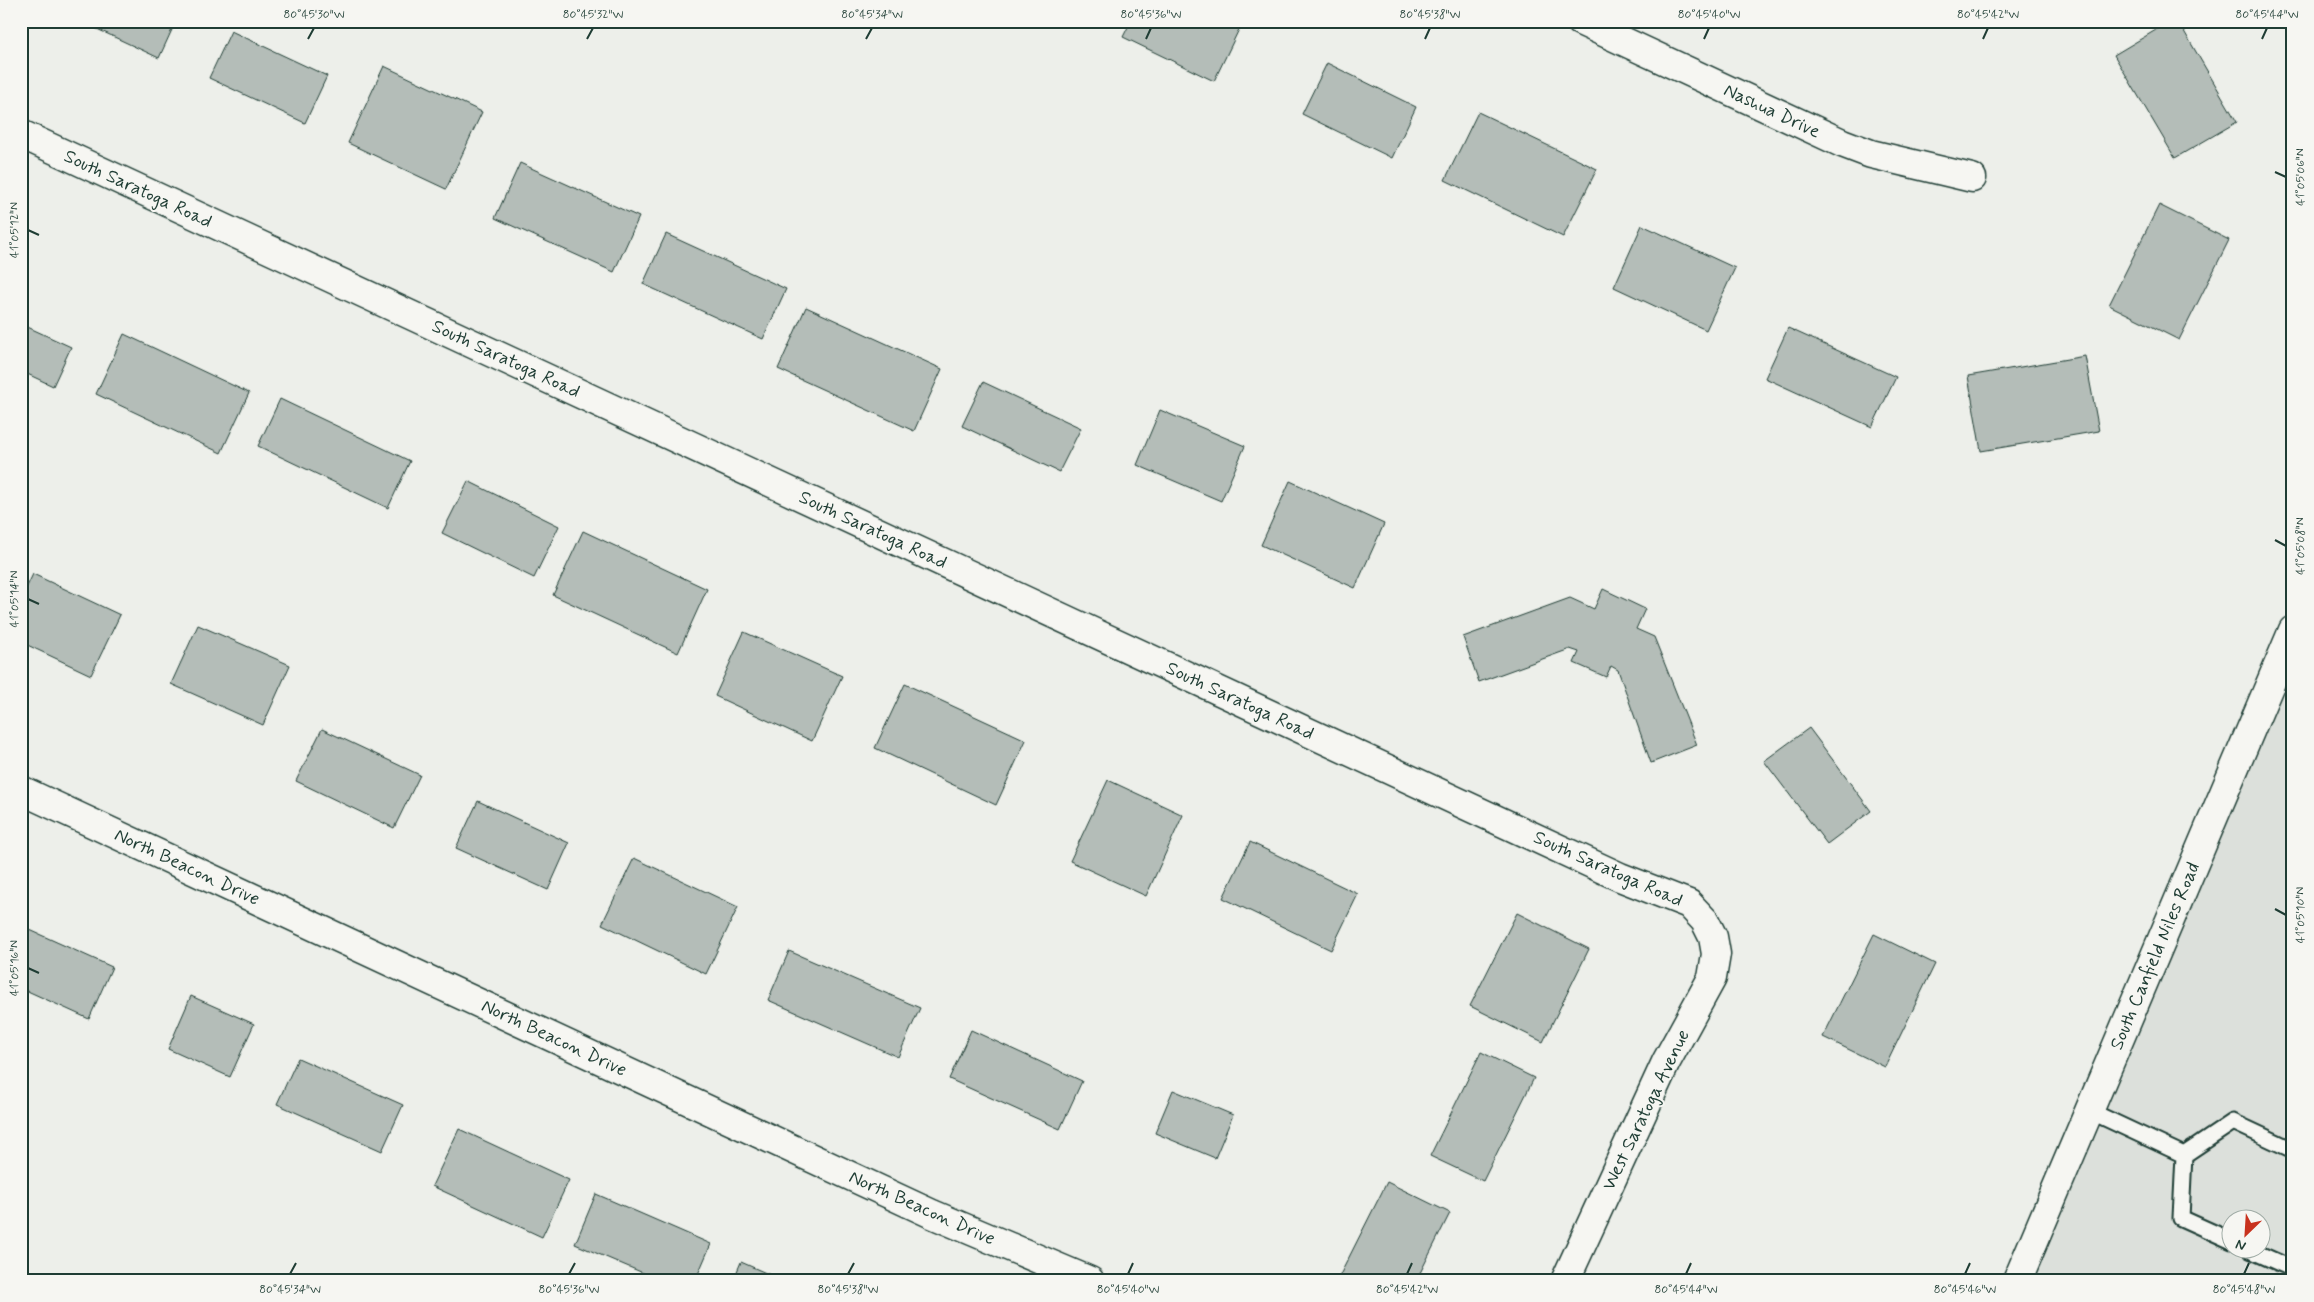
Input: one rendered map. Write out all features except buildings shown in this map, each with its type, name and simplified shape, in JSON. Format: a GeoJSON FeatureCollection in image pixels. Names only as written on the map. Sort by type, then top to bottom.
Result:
{"type":"FeatureCollection","features":[{"type":"Feature","properties":{"kind":"street","name":"Nashua Drive"},"geometry":{"type":"LineString","coordinates":[[1580,21],[1842,144],[1871,154],[1972,178]]}},
{"type":"Feature","properties":{"kind":"street","name":"South Saratoga Road"},"geometry":{"type":"LineString","coordinates":[[21,134],[1611,873],[1689,904],[1705,921],[1713,937]]}},
{"type":"Feature","properties":{"kind":"street","name":"South Canfield Niles Road"},"geometry":{"type":"LineString","coordinates":[[2017,1281],[2293,630]]}},
{"type":"Feature","properties":{"kind":"street","name":"North Beacon Drive"},"geometry":{"type":"LineString","coordinates":[[21,790],[932,1214],[1090,1281]]}},
{"type":"Feature","properties":{"kind":"street","name":"West Saratoga Avenue"},"geometry":{"type":"LineString","coordinates":[[1565,1281],[1666,1062],[1712,978],[1716,954],[1713,937]]}},
{"type":"Feature","properties":{"kind":"lane"},"geometry":{"type":"LineString","coordinates":[[2090,1111],[2184,1156]]}},
{"type":"Feature","properties":{"kind":"lane"},"geometry":{"type":"LineString","coordinates":[[2184,1156],[2234,1122],[2293,1150]]}},
{"type":"Feature","properties":{"kind":"lane"},"geometry":{"type":"LineString","coordinates":[[2184,1156],[2181,1218],[2222,1236]]}},
{"type":"Feature","properties":{"kind":"lane"},"geometry":{"type":"LineString","coordinates":[[2272,1260],[2293,1269]]}},
{"type":"Feature","properties":{"kind":"shaded area"},"geometry":{"type":"Polygon","coordinates":[[[2293,630],[2293,1281],[2017,1281],[2293,630]]]}}]}
